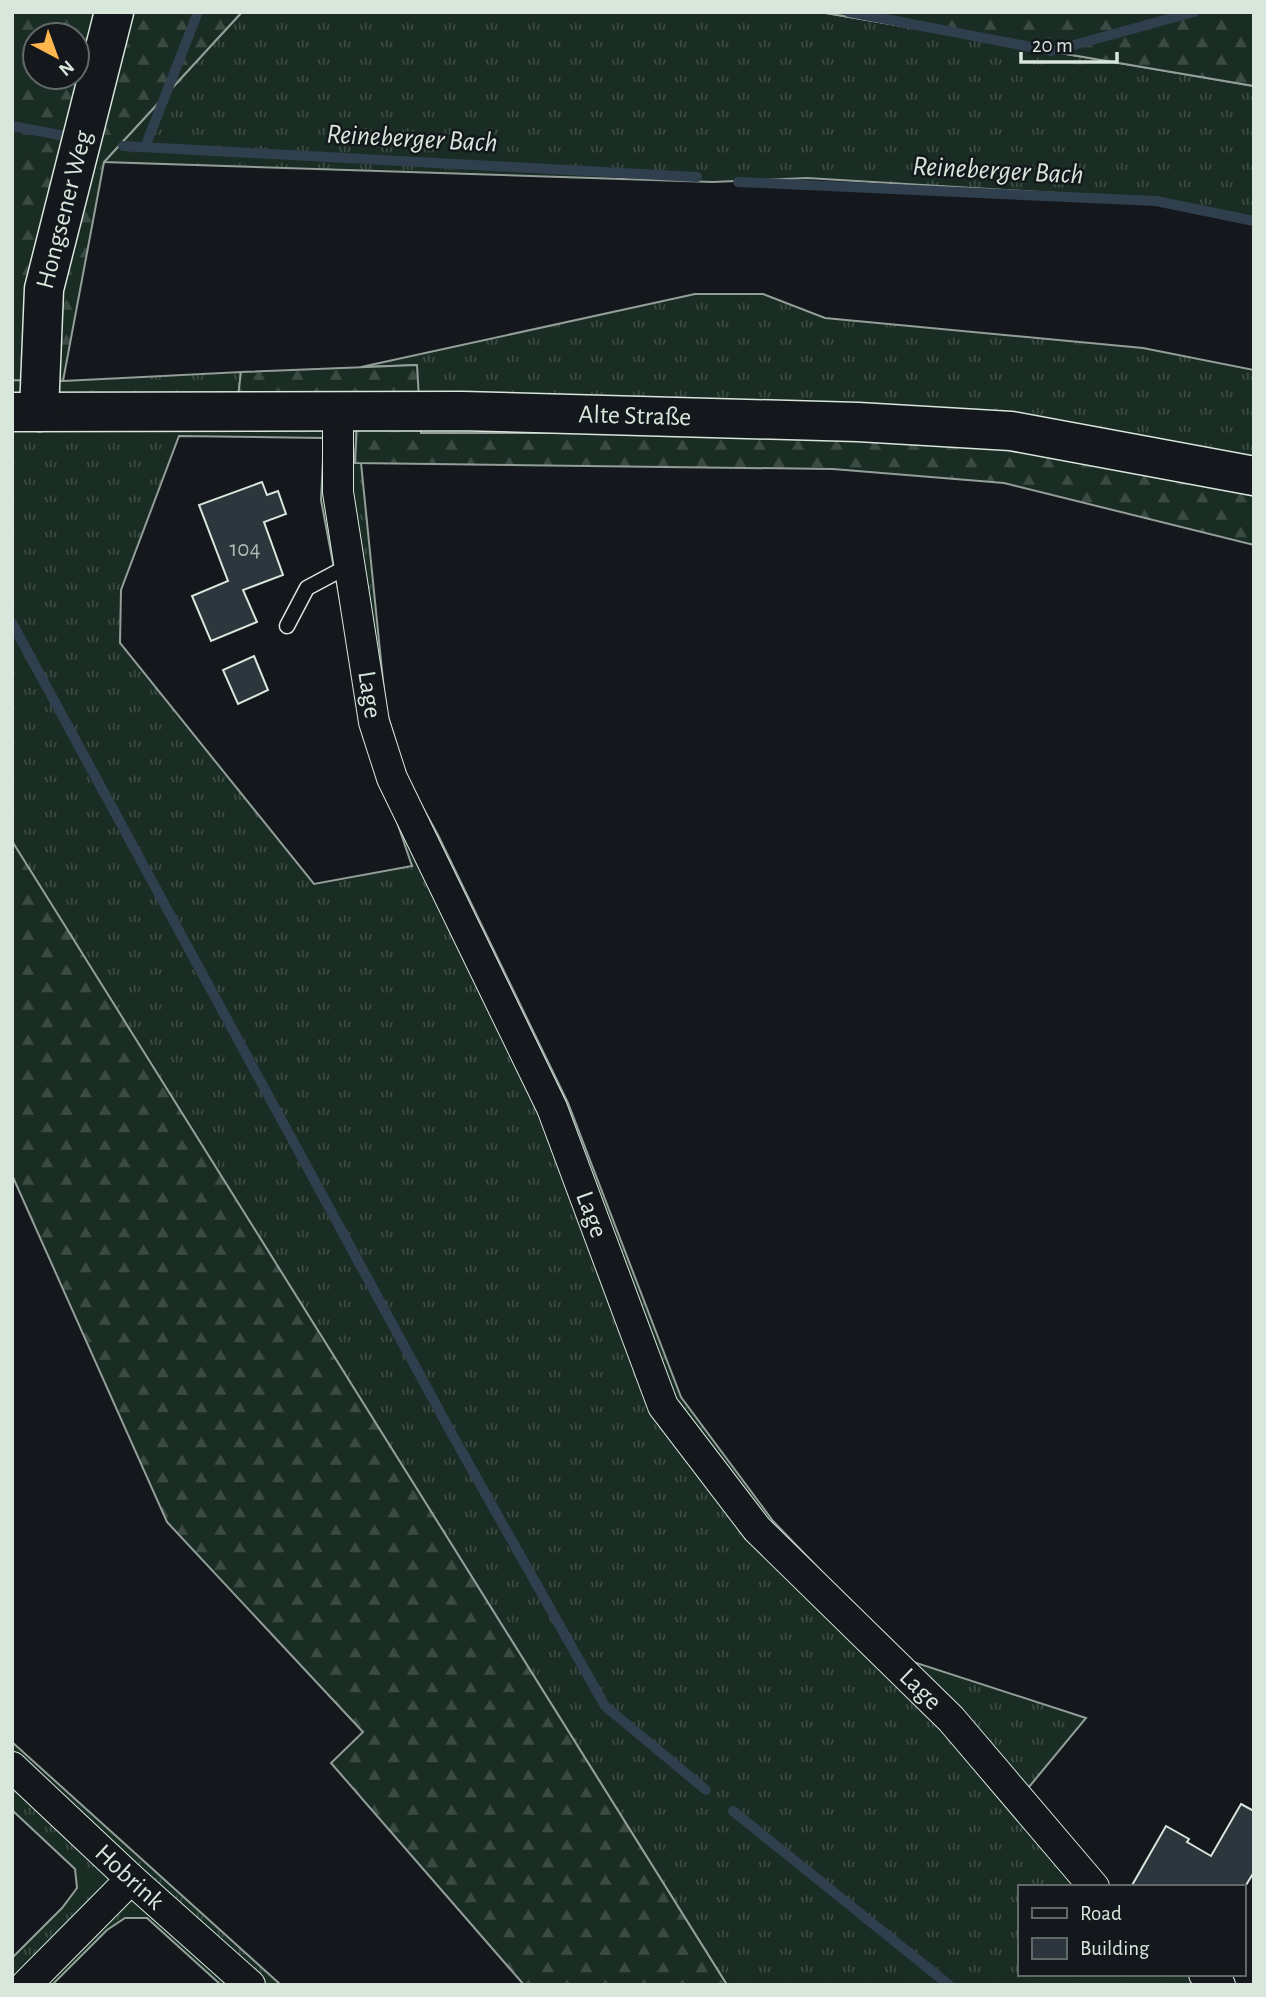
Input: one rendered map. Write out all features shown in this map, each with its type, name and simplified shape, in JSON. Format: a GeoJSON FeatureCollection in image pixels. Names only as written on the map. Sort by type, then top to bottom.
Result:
{"type":"FeatureCollection","features":[{"type":"Feature","properties":{"kind":"main road","name":"Hongsener Weg"},"geometry":{"type":"LineString","coordinates":[[25,412],[44,289],[114,12]]}},
{"type":"Feature","properties":{"kind":"main road","name":"Alte Straße"},"geometry":{"type":"LineString","coordinates":[[25,412],[475,411],[721,418],[1011,431],[1254,476]]}},
{"type":"Feature","properties":{"kind":"street","name":"Lage"},"geometry":{"type":"LineString","coordinates":[[338,412],[338,492],[374,722],[392,778],[552,1108],[663,1406],[757,1529],[951,1719],[1092,1885]]}},
{"type":"Feature","properties":{"kind":"street","name":"Hobrink"},"geometry":{"type":"LineString","coordinates":[[12,1768],[250,1985]]}},
{"type":"Feature","properties":{"kind":"street"},"geometry":{"type":"LineString","coordinates":[[26,1985],[131,1879]]}},
{"type":"Feature","properties":{"kind":"lane"},"geometry":{"type":"LineString","coordinates":[[287,626],[307,588],[349,565]]}},
{"type":"Feature","properties":{"kind":"green space"},"geometry":{"type":"Polygon","coordinates":[[[12,12],[242,12],[104,162],[63,381],[12,380],[12,12]]]}},
{"type":"Feature","properties":{"kind":"green space"},"geometry":{"type":"Polygon","coordinates":[[[242,12],[820,12],[1254,86],[1254,224],[1122,197],[807,178],[713,182],[104,162],[242,12]]]}},
{"type":"Feature","properties":{"kind":"green space"},"geometry":{"type":"Polygon","coordinates":[[[820,12],[1254,12],[1254,86],[820,12]]]}},
{"type":"Feature","properties":{"kind":"green space"},"geometry":{"type":"Polygon","coordinates":[[[695,294],[763,294],[825,318],[1143,348],[1254,370],[1254,496],[1151,469],[592,433],[421,433],[416,365],[361,367],[695,294]]]}},
{"type":"Feature","properties":{"kind":"green space"},"geometry":{"type":"Polygon","coordinates":[[[417,365],[421,433],[592,433],[1009,443],[1151,469],[1254,496],[1254,545],[1004,483],[833,469],[355,463],[357,423],[235,422],[241,372],[417,365]]]}},
{"type":"Feature","properties":{"kind":"green space"},"geometry":{"type":"Polygon","coordinates":[[[241,372],[235,422],[357,423],[355,463],[361,463],[386,710],[407,779],[438,835],[568,1103],[681,1397],[773,1521],[907,1660],[1086,1718],[1024,1793],[1103,1885],[1018,1885],[1018,1976],[1225,1976],[1233,1985],[727,1985],[12,842],[12,380],[63,381],[241,372]],[[179,436],[121,590],[120,643],[314,884],[412,866],[363,722],[321,500],[324,438],[179,436]]]}},
{"type":"Feature","properties":{"kind":"green space"},"geometry":{"type":"Polygon","coordinates":[[[12,841],[727,1985],[524,1985],[331,1763],[363,1732],[167,1522],[12,1175],[12,841]]]}},
{"type":"Feature","properties":{"kind":"green space"},"geometry":{"type":"Polygon","coordinates":[[[12,1742],[281,1985],[221,1985],[147,1918],[125,1918],[107,1930],[52,1985],[12,1985],[12,1958],[62,1908],[77,1888],[75,1869],[12,1810],[12,1742]]]}},
{"type":"Feature","properties":{"kind":"building"},"geometry":{"type":"Polygon","coordinates":[[[262,482],[267,495],[278,491],[286,514],[264,522],[283,575],[243,590],[257,622],[211,641],[192,596],[228,581],[199,505],[262,482]]]}},
{"type":"Feature","properties":{"kind":"building"},"geometry":{"type":"Polygon","coordinates":[[[254,656],[268,690],[238,704],[223,670],[254,656]]]}},
{"type":"Feature","properties":{"kind":"building"},"geometry":{"type":"Polygon","coordinates":[[[1241,1804],[1254,1811],[1254,1872],[1245,1887],[1132,1885],[1166,1826],[1211,1856],[1241,1804]]]}},
{"type":"Feature","properties":{"kind":"waterway"},"geometry":{"type":"LineString","coordinates":[[145,147],[198,12]]}},
{"type":"Feature","properties":{"kind":"waterway"},"geometry":{"type":"LineString","coordinates":[[849,12],[1052,51],[1194,12]]}},
{"type":"Feature","properties":{"kind":"waterway","name":"Reineberger Bach"},"geometry":{"type":"LineString","coordinates":[[12,126],[65,136]]}},
{"type":"Feature","properties":{"kind":"waterway","name":"Reineberger Bach"},"geometry":{"type":"LineString","coordinates":[[123,146],[697,177]]}},
{"type":"Feature","properties":{"kind":"waterway","name":"Reineberger Bach"},"geometry":{"type":"LineString","coordinates":[[738,182],[1156,201],[1254,221]]}},
{"type":"Feature","properties":{"kind":"waterway"},"geometry":{"type":"LineString","coordinates":[[12,623],[453,1436],[605,1706],[706,1790]]}},
{"type":"Feature","properties":{"kind":"waterway"},"geometry":{"type":"LineString","coordinates":[[733,1811],[949,1985]]}}]}
